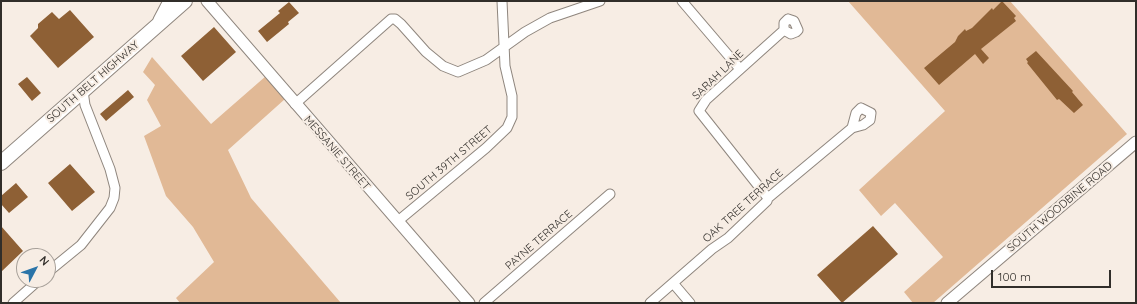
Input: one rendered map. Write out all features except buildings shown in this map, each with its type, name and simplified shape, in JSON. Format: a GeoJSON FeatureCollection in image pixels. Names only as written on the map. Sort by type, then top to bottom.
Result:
{"type":"FeatureCollection","features":[{"type":"Feature","properties":{"kind":"main road","name":"SOUTH BELT HIGHWAY"},"geometry":{"type":"LineString","coordinates":[[1,163],[185,1]]}},
{"type":"Feature","properties":{"kind":"street"},"geometry":{"type":"LineString","coordinates":[[153,29],[166,9],[169,1]]}},
{"type":"Feature","properties":{"kind":"street","name":"MESSANIE STREET"},"geometry":{"type":"LineString","coordinates":[[206,1],[469,303]]}},
{"type":"Feature","properties":{"kind":"street","name":"SOUTH 39TH STREET"},"geometry":{"type":"LineString","coordinates":[[398,221],[486,148],[507,128],[512,117],[512,96],[504,66],[502,1]]}},
{"type":"Feature","properties":{"kind":"street"},"geometry":{"type":"LineString","coordinates":[[295,104],[390,19],[395,19],[401,24],[426,52],[443,66],[458,72],[474,66],[504,48],[525,32],[550,18],[600,1]]}},
{"type":"Feature","properties":{"kind":"street"},"geometry":{"type":"LineString","coordinates":[[682,1],[740,69]]}},
{"type":"Feature","properties":{"kind":"street","name":"SARAH LANE"},"geometry":{"type":"LineString","coordinates":[[768,198],[699,111],[706,100],[784,30]]}},
{"type":"Feature","properties":{"kind":"street"},"geometry":{"type":"LineString","coordinates":[[56,265],[81,245],[110,208],[114,198],[115,188],[110,169],[85,105],[82,91]]}},
{"type":"Feature","properties":{"kind":"street","name":"OAK TREE TERRACE"},"geometry":{"type":"LineString","coordinates":[[650,303],[712,249],[728,238],[767,201],[768,198],[852,128]]}},
{"type":"Feature","properties":{"kind":"street","name":"SOUTH WOODBINE ROAD"},"geometry":{"type":"LineString","coordinates":[[948,303],[1136,142]]}},
{"type":"Feature","properties":{"kind":"street","name":"PAYNE TERRACE"},"geometry":{"type":"LineString","coordinates":[[484,303],[610,194]]}},
{"type":"Feature","properties":{"kind":"street"},"geometry":{"type":"LineString","coordinates":[[673,283],[690,303]]}},
{"type":"Feature","properties":{"kind":"street"},"geometry":{"type":"LineString","coordinates":[[13,303],[30,288]]}},
{"type":"Feature","properties":{"kind":"shaded area"},"geometry":{"type":"Polygon","coordinates":[[[848,1],[1010,1],[1127,134],[933,303],[913,303],[904,292],[943,257],[895,203],[881,216],[859,190],[945,111],[848,1]]]}},
{"type":"Feature","properties":{"kind":"shaded area"},"geometry":{"type":"Polygon","coordinates":[[[152,57],[211,124],[266,76],[285,99],[228,150],[251,198],[341,303],[180,303],[176,298],[214,262],[193,227],[166,196],[144,136],[161,126],[147,100],[155,85],[143,72],[152,57]]]}}]}
